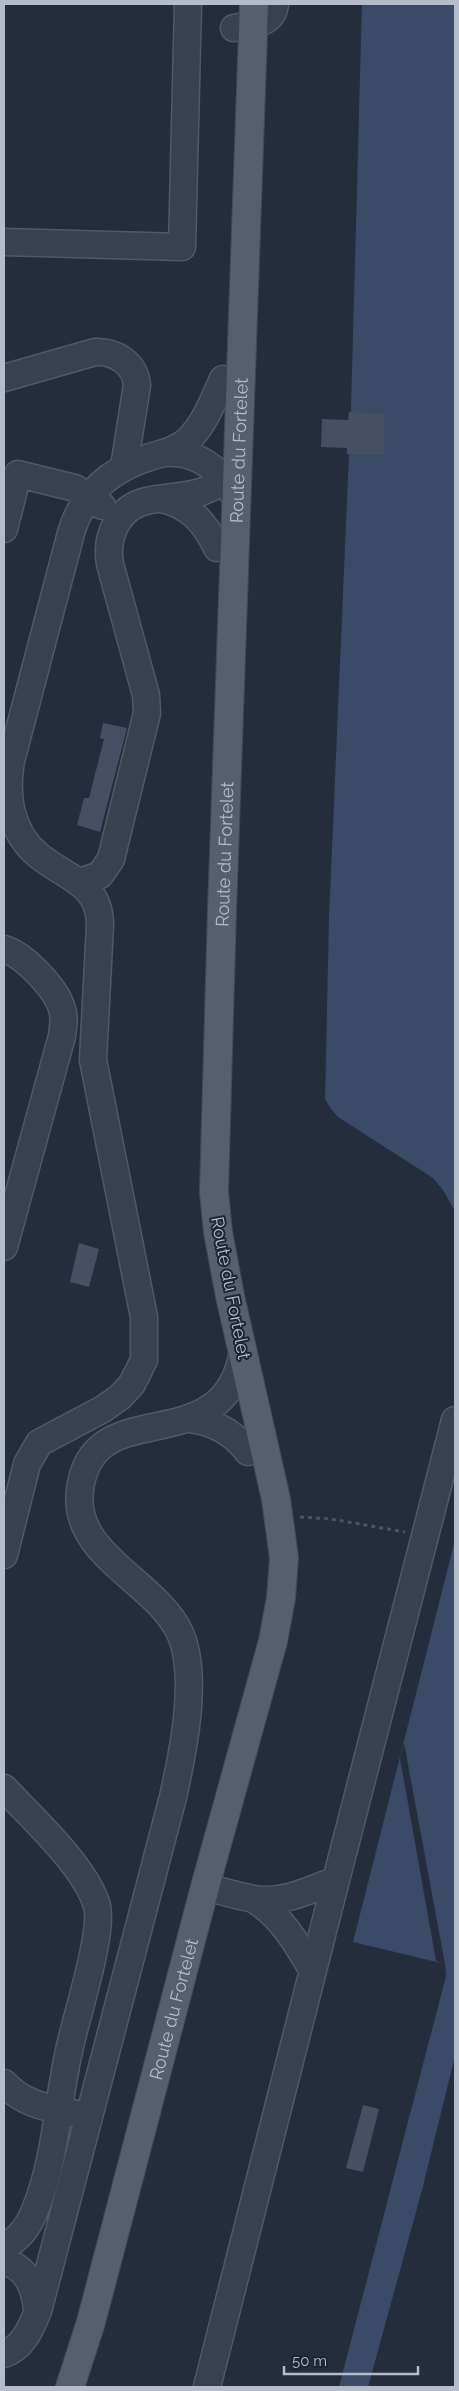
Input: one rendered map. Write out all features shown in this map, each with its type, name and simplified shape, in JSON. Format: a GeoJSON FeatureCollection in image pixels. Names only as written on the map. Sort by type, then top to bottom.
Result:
{"type":"FeatureCollection","features":[{"type":"Feature","properties":{"kind":"main road","name":"Route du Fortelet"},"geometry":{"type":"LineString","coordinates":[[244,15],[223,379],[227,482],[217,548],[196,1186],[202,1250],[266,1537],[269,1578],[266,1630],[257,1695]]}},
{"type":"Feature","properties":{"kind":"main road","name":"Route du Fortelet"},"geometry":{"type":"LineString","coordinates":[[70,2387],[91,2322],[205,1887],[274,1634],[281,1598],[284,1558],[280,1518],[270,1464],[219,1240],[214,1178],[227,482],[244,15]]}},
{"type":"Feature","properties":{"kind":"main road","name":"Route du Fortelet"},"geometry":{"type":"LineString","coordinates":[[80,2387],[91,2322]]}},
{"type":"Feature","properties":{"kind":"lane"},"geometry":{"type":"LineString","coordinates":[[4,242],[182,247],[188,4]]}},
{"type":"Feature","properties":{"kind":"lane"},"geometry":{"type":"LineString","coordinates":[[244,15],[269,18],[275,4]]}},
{"type":"Feature","properties":{"kind":"lane"},"geometry":{"type":"LineString","coordinates":[[4,378],[95,352],[108,352],[118,356],[133,372],[137,385],[124,467]]}},
{"type":"Feature","properties":{"kind":"lane"},"geometry":{"type":"LineString","coordinates":[[4,1555],[28,1464],[34,1449],[53,1434],[112,1404],[132,1384],[144,1360],[144,1317],[93,1060],[100,916],[94,899],[80,882],[37,855],[13,835],[12,814],[8,794],[10,761],[78,513],[89,496],[105,480],[124,467],[164,454],[178,447],[193,435],[223,379]]}},
{"type":"Feature","properties":{"kind":"lane"},"geometry":{"type":"LineString","coordinates":[[164,454],[180,452],[195,456],[227,482]]}},
{"type":"Feature","properties":{"kind":"lane"},"geometry":{"type":"LineString","coordinates":[[4,529],[11,472],[75,488],[89,496],[118,520]]}},
{"type":"Feature","properties":{"kind":"lane"},"geometry":{"type":"LineString","coordinates":[[80,882],[100,875],[111,860],[146,713],[143,686],[115,587],[109,556],[109,540],[118,520],[137,504],[200,492],[227,482]]}},
{"type":"Feature","properties":{"kind":"lane"},"geometry":{"type":"LineString","coordinates":[[162,499],[177,503],[191,512],[210,532],[217,548]]}},
{"type":"Feature","properties":{"kind":"lane"},"geometry":{"type":"LineString","coordinates":[[4,949],[22,958],[34,970],[60,1002],[64,1018],[62,1036],[15,1160],[4,1246]]}},
{"type":"Feature","properties":{"kind":"lane"},"geometry":{"type":"LineString","coordinates":[[4,2354],[23,2341],[38,2311],[179,1769],[186,1727],[187,1680],[185,1655],[180,1633],[163,1609],[92,1538],[82,1519],[80,1489],[89,1463],[110,1440],[138,1430],[190,1419],[213,1408],[221,1401],[232,1384],[243,1351]]}},
{"type":"Feature","properties":{"kind":"lane"},"geometry":{"type":"LineString","coordinates":[[190,1419],[214,1424],[229,1433],[248,1452]]}},
{"type":"Feature","properties":{"kind":"lane"},"geometry":{"type":"LineString","coordinates":[[208,2387],[455,1420]]}},
{"type":"Feature","properties":{"kind":"lane"},"geometry":{"type":"LineString","coordinates":[[4,1788],[72,1863],[92,1894],[97,1908],[97,1931],[69,2050],[60,2111],[44,2184],[35,2211],[17,2238],[4,2247]]}},
{"type":"Feature","properties":{"kind":"lane"},"geometry":{"type":"LineString","coordinates":[[205,1887],[255,1900],[290,1897],[336,1880]]}},
{"type":"Feature","properties":{"kind":"lane"},"geometry":{"type":"LineString","coordinates":[[255,1900],[272,1912],[289,1931],[313,1971]]}},
{"type":"Feature","properties":{"kind":"lane"},"geometry":{"type":"LineString","coordinates":[[4,2083],[14,2094],[28,2102],[89,2117]]}},
{"type":"Feature","properties":{"kind":"lane"},"geometry":{"type":"LineString","coordinates":[[4,2261],[17,2267],[27,2276],[34,2289],[38,2311]]}},
{"type":"Feature","properties":{"kind":"path"},"geometry":{"type":"LineString","coordinates":[[280,1518],[319,1517],[396,1529],[424,1543]]}},
{"type":"Feature","properties":{"kind":"water"},"geometry":{"type":"Polygon","coordinates":[[[362,4],[455,4],[455,1211],[443,1190],[433,1178],[338,1117],[325,1099],[329,918],[351,408],[362,4]]]}},
{"type":"Feature","properties":{"kind":"water"},"geometry":{"type":"Polygon","coordinates":[[[455,1540],[455,2056],[422,2190],[368,2387],[339,2387],[446,1976],[445,1964],[353,1942],[455,1540]]]}},
{"type":"Feature","properties":{"kind":"pier"},"geometry":{"type":"Polygon","coordinates":[[[404,1743],[445,1964],[436,1961],[400,1758],[404,1743]]]}},
{"type":"Feature","properties":{"kind":"building"},"geometry":{"type":"Polygon","coordinates":[[[349,412],[384,414],[384,455],[347,454],[347,448],[321,447],[322,419],[348,420],[349,412]]]}},
{"type":"Feature","properties":{"kind":"building"},"geometry":{"type":"Polygon","coordinates":[[[103,723],[127,728],[100,832],[77,825],[84,798],[89,798],[104,739],[100,738],[103,723]]]}},
{"type":"Feature","properties":{"kind":"building"},"geometry":{"type":"Polygon","coordinates":[[[79,1243],[99,1249],[89,1287],[70,1282],[79,1243]]]}},
{"type":"Feature","properties":{"kind":"building"},"geometry":{"type":"Polygon","coordinates":[[[363,2105],[379,2109],[363,2172],[346,2168],[363,2105]]]}}]}
